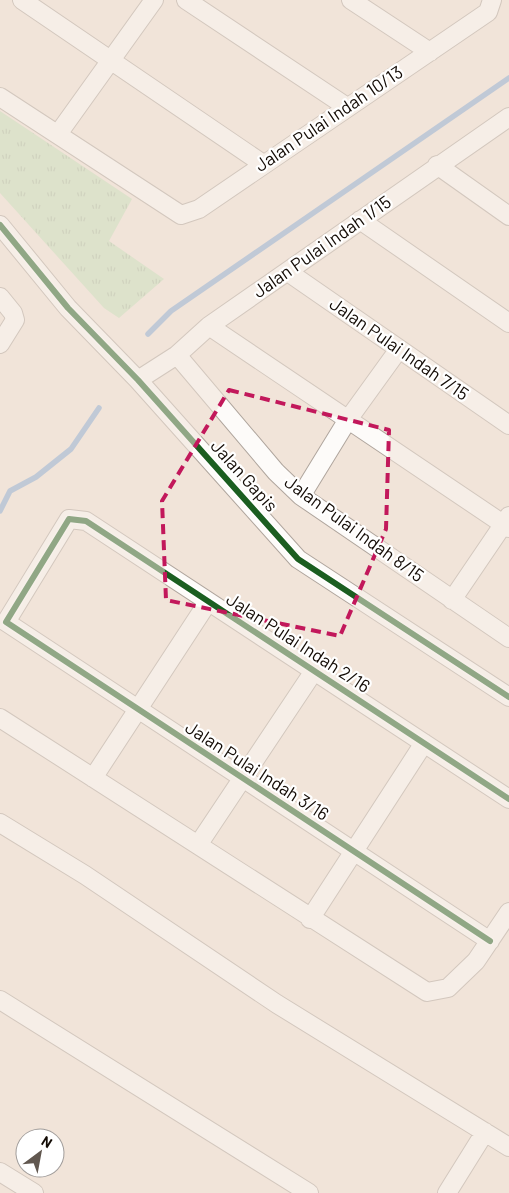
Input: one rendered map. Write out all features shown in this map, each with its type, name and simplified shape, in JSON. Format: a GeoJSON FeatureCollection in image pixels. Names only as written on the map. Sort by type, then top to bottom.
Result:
{"type":"FeatureCollection","features":[{"type":"Feature","properties":{"kind":"street"},"geometry":{"type":"LineString","coordinates":[[22,0],[263,164]]}},
{"type":"Feature","properties":{"kind":"street"},"geometry":{"type":"LineString","coordinates":[[58,134],[154,0]]}},
{"type":"Feature","properties":{"kind":"street"},"geometry":{"type":"LineString","coordinates":[[186,0],[347,106]]}},
{"type":"Feature","properties":{"kind":"street"},"geometry":{"type":"LineString","coordinates":[[351,0],[430,52]]}},
{"type":"Feature","properties":{"kind":"street","name":"Jalan Pulai Indah 10/13"},"geometry":{"type":"LineString","coordinates":[[0,97],[181,214],[199,209],[347,106],[430,52],[488,12],[492,0]]}},
{"type":"Feature","properties":{"kind":"street","name":"Jalan Pulai Indah 1/15"},"geometry":{"type":"LineString","coordinates":[[138,380],[177,355],[208,326],[509,116]]}},
{"type":"Feature","properties":{"kind":"street"},"geometry":{"type":"LineString","coordinates":[[437,166],[509,216]]}},
{"type":"Feature","properties":{"kind":"street"},"geometry":{"type":"LineString","coordinates":[[360,220],[509,323]]}},
{"type":"Feature","properties":{"kind":"street","name":"Jalan Gapis"},"geometry":{"type":"LineString","coordinates":[[0,225],[68,308],[138,380],[298,558],[509,697]]}},
{"type":"Feature","properties":{"kind":"street","name":"Jalan Pulai Indah 7/15"},"geometry":{"type":"LineString","coordinates":[[288,272],[509,425]]}},
{"type":"Feature","properties":{"kind":"street"},"geometry":{"type":"LineString","coordinates":[[0,297],[13,313],[15,320],[0,344]]}},
{"type":"Feature","properties":{"kind":"street"},"geometry":{"type":"LineString","coordinates":[[208,326],[347,421],[507,523],[452,600]]}},
{"type":"Feature","properties":{"kind":"street"},"geometry":{"type":"LineString","coordinates":[[301,496],[347,421],[399,349]]}},
{"type":"Feature","properties":{"kind":"street","name":"Jalan Pulai Indah 8/15"},"geometry":{"type":"LineString","coordinates":[[177,355],[276,472],[301,496],[509,638]]}},
{"type":"Feature","properties":{"kind":"street","name":"Jalan Pulai Indah 2/16"},"geometry":{"type":"LineString","coordinates":[[5,626],[69,519],[86,521],[509,799]]}},
{"type":"Feature","properties":{"kind":"street"},"geometry":{"type":"LineString","coordinates":[[93,778],[208,602]]}},
{"type":"Feature","properties":{"kind":"street","name":"Jalan Pulai Indah 3/16"},"geometry":{"type":"LineString","coordinates":[[5,626],[138,710],[490,941]]}},
{"type":"Feature","properties":{"kind":"street"},"geometry":{"type":"LineString","coordinates":[[198,845],[314,671]]}},
{"type":"Feature","properties":{"kind":"street"},"geometry":{"type":"LineString","coordinates":[[0,718],[310,919],[427,992],[448,988],[476,961],[509,912]]}},
{"type":"Feature","properties":{"kind":"street"},"geometry":{"type":"LineString","coordinates":[[310,919],[424,743]]}},
{"type":"Feature","properties":{"kind":"street"},"geometry":{"type":"LineString","coordinates":[[0,823],[85,875],[278,1004],[509,1147]]}},
{"type":"Feature","properties":{"kind":"street"},"geometry":{"type":"LineString","coordinates":[[0,1000],[309,1193]]}},
{"type":"Feature","properties":{"kind":"street"},"geometry":{"type":"LineString","coordinates":[[447,1193],[485,1132]]}},
{"type":"Feature","properties":{"kind":"street"},"geometry":{"type":"LineString","coordinates":[[0,1172],[34,1193]]}},
{"type":"Feature","properties":{"kind":"highlighted area"},"geometry":{"type":"Polygon","coordinates":[[[229,390],[389,430],[386,529],[340,636],[166,600],[162,501],[229,390]]]}},
{"type":"Feature","properties":{"kind":"green space"},"geometry":{"type":"Polygon","coordinates":[[[0,111],[132,199],[109,241],[164,279],[119,318],[104,308],[0,193],[0,111]]]}},
{"type":"Feature","properties":{"kind":"waterway"},"geometry":{"type":"LineString","coordinates":[[148,334],[171,311],[509,78]]}},
{"type":"Feature","properties":{"kind":"waterway"},"geometry":{"type":"LineString","coordinates":[[0,511],[10,491],[36,477],[71,449],[99,408]]}},
{"type":"Feature","properties":{"kind":"cycle path"},"geometry":{"type":"LineString","coordinates":[[0,225],[68,308],[138,380],[298,559],[509,697]]}},
{"type":"Feature","properties":{"kind":"cycle path"},"geometry":{"type":"LineString","coordinates":[[490,941],[6,622],[69,519],[86,521],[509,799]]}}]}
